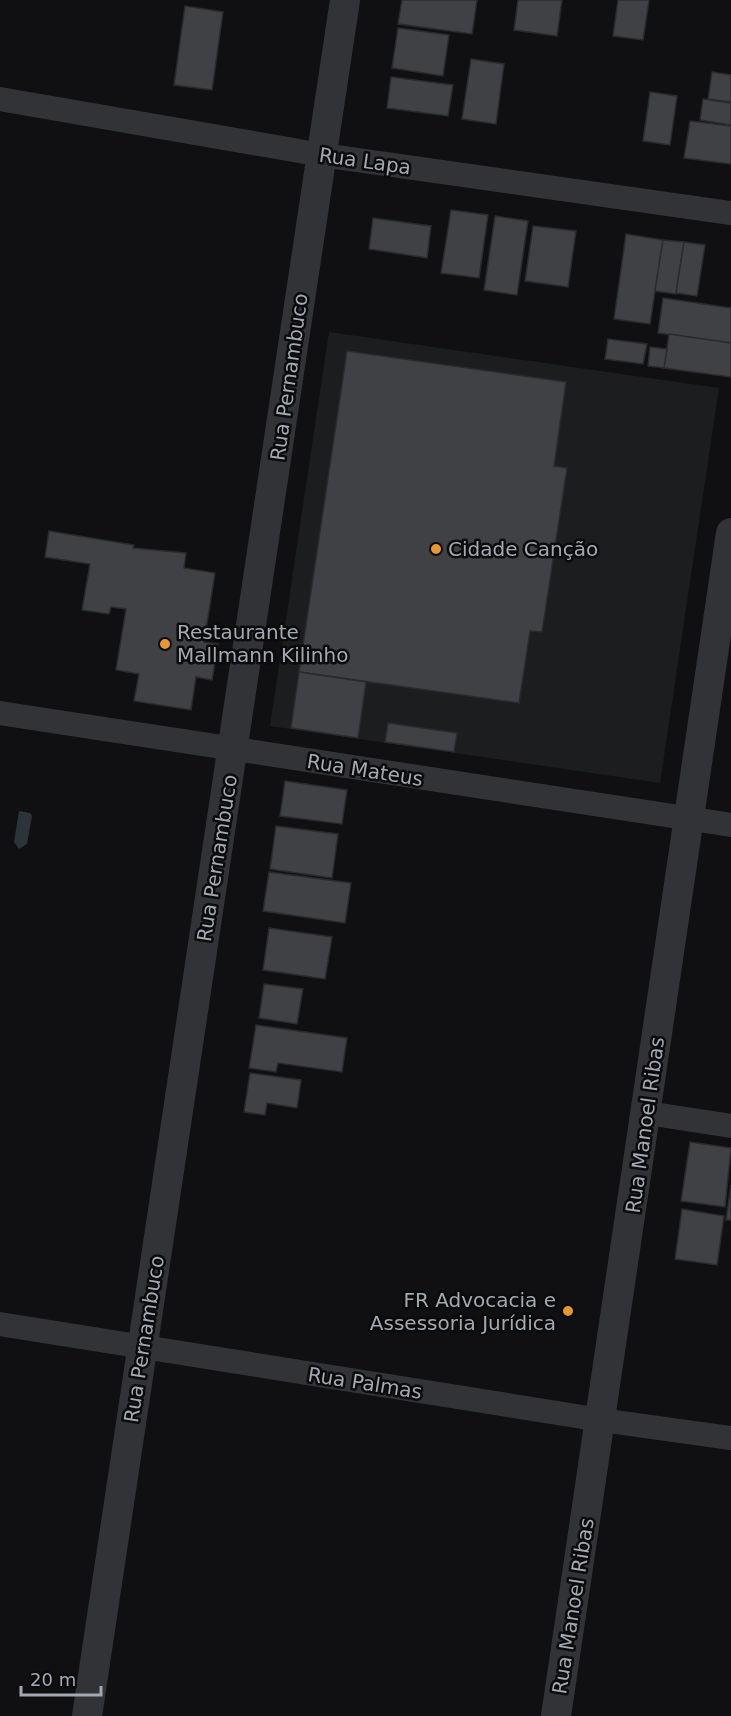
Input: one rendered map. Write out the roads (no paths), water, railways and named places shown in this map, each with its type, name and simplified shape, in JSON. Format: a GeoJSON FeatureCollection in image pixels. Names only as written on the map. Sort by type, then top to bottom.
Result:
{"type":"FeatureCollection","features":[{"type":"Feature","properties":{"kind":"street","name":"Rua Pernambuco"},"geometry":{"type":"LineString","coordinates":[[87,1716],[345,0]]}},
{"type":"Feature","properties":{"kind":"street","name":"Rua Lapa"},"geometry":{"type":"LineString","coordinates":[[0,99],[322,155],[731,213]]}},
{"type":"Feature","properties":{"kind":"street","name":"Rua Manoel Ribas"},"geometry":{"type":"LineString","coordinates":[[556,1716],[731,533]]}},
{"type":"Feature","properties":{"kind":"street","name":"Rua Mateus"},"geometry":{"type":"LineString","coordinates":[[0,713],[731,825]]}},
{"type":"Feature","properties":{"kind":"street"},"geometry":{"type":"LineString","coordinates":[[647,1113],[731,1126]]}},
{"type":"Feature","properties":{"kind":"street","name":"Rua Palmas"},"geometry":{"type":"LineString","coordinates":[[0,1324],[601,1420],[731,1438]]}},
{"type":"Feature","properties":{"kind":"place","name":"Cidade Canção"},"geometry":{"type":"Point","coordinates":[436,549]}},
{"type":"Feature","properties":{"kind":"place","name":"Restaurante Mallmann Kilinho"},"geometry":{"type":"Point","coordinates":[165,644]}},
{"type":"Feature","properties":{"kind":"place","name":"FR Advocacia e Assessoria Jurídica"},"geometry":{"type":"Point","coordinates":[568,1311]}}]}
